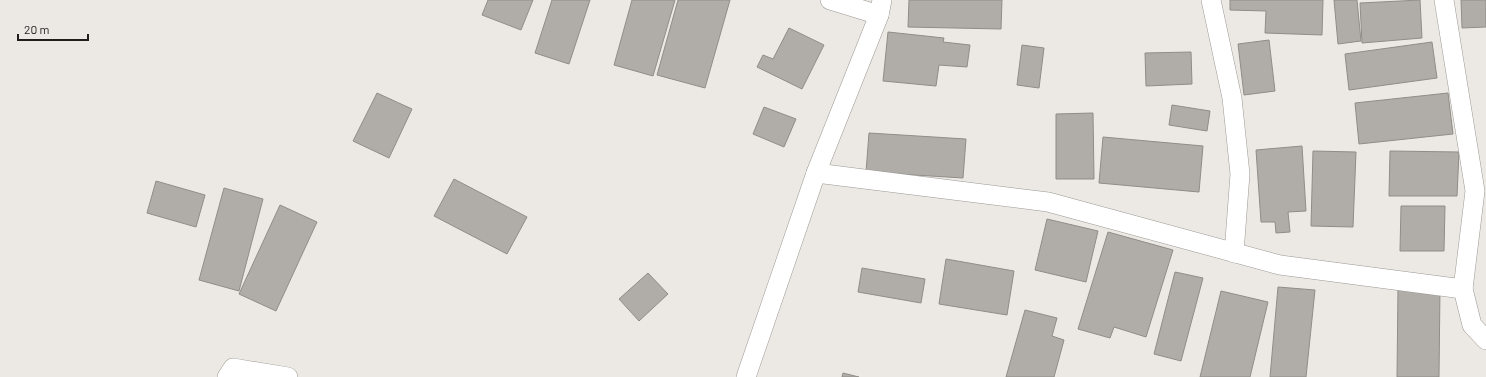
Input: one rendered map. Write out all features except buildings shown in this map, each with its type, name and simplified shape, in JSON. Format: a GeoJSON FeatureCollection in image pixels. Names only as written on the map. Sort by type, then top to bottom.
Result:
{"type":"FeatureCollection","features":[{"type":"Feature","properties":{"kind":"street"},"geometry":{"type":"LineString","coordinates":[[746,377],[816,173],[881,7],[830,0]]}},
{"type":"Feature","properties":{"kind":"street"},"geometry":{"type":"LineString","coordinates":[[1211,0],[1232,98],[1240,174],[1234,253]]}},
{"type":"Feature","properties":{"kind":"street"},"geometry":{"type":"LineString","coordinates":[[1444,0],[1476,191],[1464,289],[1472,325],[1486,340]]}},
{"type":"Feature","properties":{"kind":"street"},"geometry":{"type":"LineString","coordinates":[[816,173],[1048,202],[1280,265],[1464,289]]}},
{"type":"Feature","properties":{"kind":"street"},"geometry":{"type":"LineString","coordinates":[[227,377],[233,368],[288,377]]}}]}
